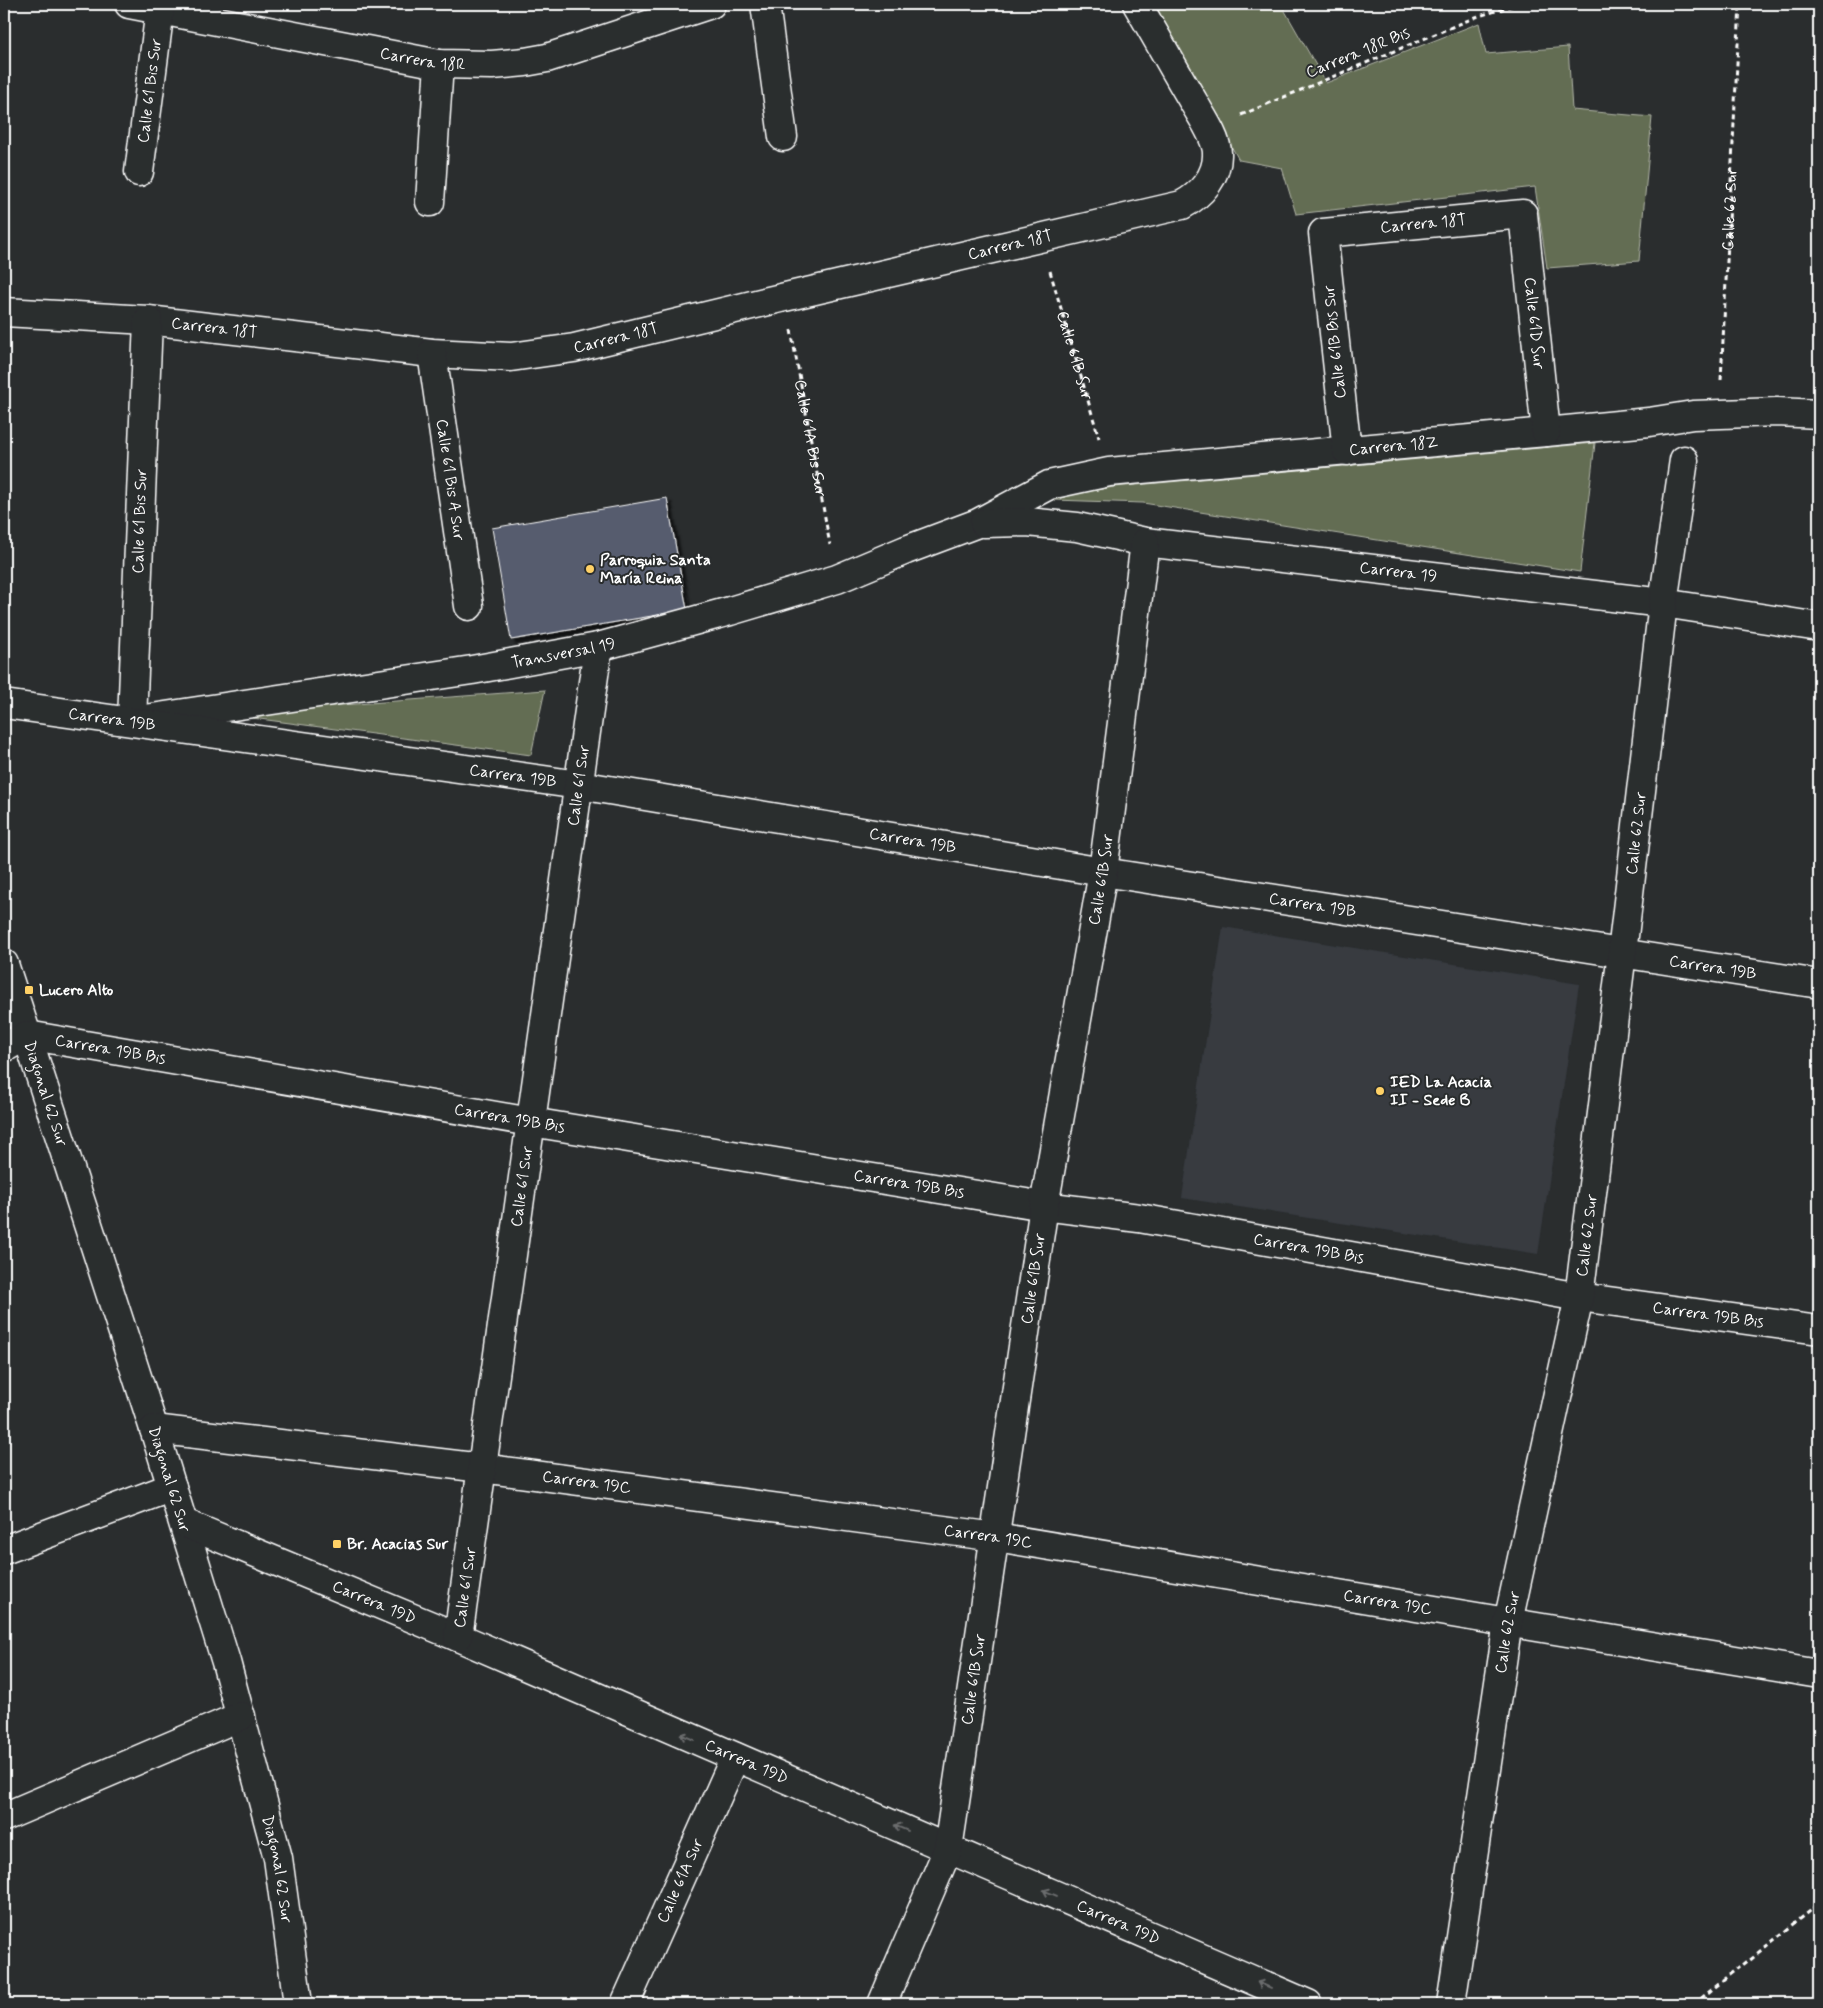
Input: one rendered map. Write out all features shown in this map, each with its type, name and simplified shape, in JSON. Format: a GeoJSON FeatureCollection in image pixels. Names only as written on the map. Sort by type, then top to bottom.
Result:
{"type":"FeatureCollection","features":[{"type":"Feature","properties":{"kind":"street","name":"Carrera 18R"},"geometry":{"type":"LineString","coordinates":[[129,4],[439,64],[492,65],[540,59],[710,4]]}},
{"type":"Feature","properties":{"kind":"street"},"geometry":{"type":"LineString","coordinates":[[765,4],[783,137]]}},
{"type":"Feature","properties":{"kind":"street"},"geometry":{"type":"LineString","coordinates":[[1137,4],[1208,129]]}},
{"type":"Feature","properties":{"kind":"street","name":"Calle 61 Bis Sur"},"geometry":{"type":"LineString","coordinates":[[139,172],[160,9]]}},
{"type":"Feature","properties":{"kind":"street"},"geometry":{"type":"LineString","coordinates":[[430,202],[439,64]]}},
{"type":"Feature","properties":{"kind":"street","name":"Carrera 18T"},"geometry":{"type":"LineString","coordinates":[[4,312],[148,320],[432,353],[511,357],[574,348],[1182,205],[1197,195],[1208,182],[1215,167],[1217,152],[1208,129]]}},
{"type":"Feature","properties":{"kind":"street","name":"Carrera 18T"},"geometry":{"type":"LineString","coordinates":[[1323,233],[1522,214]]}},
{"type":"Feature","properties":{"kind":"street","name":"Calle 61D Sur"},"geometry":{"type":"LineString","coordinates":[[1522,214],[1546,432]]}},
{"type":"Feature","properties":{"kind":"street","name":"Calle 61B Bis Sur"},"geometry":{"type":"LineString","coordinates":[[1323,233],[1347,451]]}},
{"type":"Feature","properties":{"kind":"street","name":"Calle 61 Bis Sur"},"geometry":{"type":"LineString","coordinates":[[132,722],[148,320]]}},
{"type":"Feature","properties":{"kind":"street","name":"Calle 61 Bis A Sur"},"geometry":{"type":"LineString","coordinates":[[432,353],[469,606]]}},
{"type":"Feature","properties":{"kind":"street","name":"Carrera 18Z"},"geometry":{"type":"LineString","coordinates":[[978,523],[1049,485],[1109,472],[1546,432],[1719,413],[1777,412],[1819,414]]}},
{"type":"Feature","properties":{"kind":"street","name":"Calle 62 Sur"},"geometry":{"type":"LineString","coordinates":[[1450,2004],[1508,1622],[1579,1297],[1663,603],[1684,460]]}},
{"type":"Feature","properties":{"kind":"street","name":"Carrera 19"},"geometry":{"type":"LineString","coordinates":[[978,523],[1027,522],[1077,527],[1146,542],[1663,603],[1819,627]]}},
{"type":"Feature","properties":{"kind":"street","name":"Transversal 19"},"geometry":{"type":"LineString","coordinates":[[132,722],[472,670],[598,647],[730,611],[836,579],[978,523]]}},
{"type":"Feature","properties":{"kind":"street","name":"Calle 61B Sur"},"geometry":{"type":"LineString","coordinates":[[882,2004],[948,1849],[1044,1206],[1103,872],[1146,542]]}},
{"type":"Feature","properties":{"kind":"street","name":"Calle 61 Sur"},"geometry":{"type":"LineString","coordinates":[[458,1637],[598,647]]}},
{"type":"Feature","properties":{"kind":"street","name":"Carrera 19B"},"geometry":{"type":"LineString","coordinates":[[4,704],[579,785],[1103,872],[1819,984]]}},
{"type":"Feature","properties":{"kind":"street","name":"Diagonal 62 Sur"},"geometry":{"type":"LineString","coordinates":[[4,964],[15,1041],[154,1428],[241,1716],[278,1858],[298,2004]]}},
{"type":"Feature","properties":{"kind":"street","name":"Carrera 19B Bis"},"geometry":{"type":"LineString","coordinates":[[15,1041],[531,1122],[1044,1206],[1139,1218],[1579,1297],[1819,1330]]}},
{"type":"Feature","properties":{"kind":"street","name":"Carrera 19C"},"geometry":{"type":"LineString","coordinates":[[154,1428],[482,1468],[996,1537],[1819,1674]]}},
{"type":"Feature","properties":{"kind":"street"},"geometry":{"type":"LineString","coordinates":[[4,1550],[172,1487]]}},
{"type":"Feature","properties":{"kind":"street","name":"Carrera 19D"},"geometry":{"type":"LineString","coordinates":[[184,1523],[458,1637],[1308,2004]]}},
{"type":"Feature","properties":{"kind":"street"},"geometry":{"type":"LineString","coordinates":[[4,1816],[241,1716]]}},
{"type":"Feature","properties":{"kind":"street","name":"Calle 61A Sur"},"geometry":{"type":"LineString","coordinates":[[625,2004],[735,1757]]}},
{"type":"Feature","properties":{"kind":"path","name":"Carrera 18R Bis"},"geometry":{"type":"LineString","coordinates":[[1208,129],[1467,21],[1518,4]]}},
{"type":"Feature","properties":{"kind":"path","name":"Calle 62 Sur"},"geometry":{"type":"LineString","coordinates":[[1719,413],[1740,4]]}},
{"type":"Feature","properties":{"kind":"path","name":"Calle 61B Sur"},"geometry":{"type":"LineString","coordinates":[[1040,238],[1109,472]]}},
{"type":"Feature","properties":{"kind":"path","name":"Calle 61A Bis Sur"},"geometry":{"type":"LineString","coordinates":[[785,297],[836,579]]}},
{"type":"Feature","properties":{"kind":"path"},"geometry":{"type":"LineString","coordinates":[[1694,2004],[1819,1904]]}},
{"type":"Feature","properties":{"kind":"shaded area","name":"IED La Acacia II - Sede B"},"geometry":{"type":"Polygon","coordinates":[[[1223,927],[1579,984],[1538,1254],[1182,1198],[1223,927]]]}},
{"type":"Feature","properties":{"kind":"green space"},"geometry":{"type":"Polygon","coordinates":[[[1151,4],[1281,4],[1326,83],[1479,23],[1486,54],[1568,47],[1572,110],[1652,117],[1639,261],[1547,268],[1535,187],[1296,214],[1282,168],[1239,160],[1151,4]]]}},
{"type":"Feature","properties":{"kind":"green space"},"geometry":{"type":"Polygon","coordinates":[[[1595,443],[1580,572],[1143,503],[1054,500],[1076,493],[1114,487],[1595,443]]]}},
{"type":"Feature","properties":{"kind":"green space"},"geometry":{"type":"Polygon","coordinates":[[[545,690],[531,755],[222,714],[545,690]]]}},
{"type":"Feature","properties":{"kind":"building","name":"Parroquia Santa María Reina"},"geometry":{"type":"Polygon","coordinates":[[[667,498],[687,610],[511,640],[492,528],[667,498]]]}},
{"type":"Feature","properties":{"kind":"place","name":"Parroquia Santa María Reina"},"geometry":{"type":"Point","coordinates":[590,569]}},
{"type":"Feature","properties":{"kind":"place","name":"Lucero Alto"},"geometry":{"type":"Point","coordinates":[29,990]}},
{"type":"Feature","properties":{"kind":"place","name":"IED La Acacia II - Sede B"},"geometry":{"type":"Point","coordinates":[1380,1091]}},
{"type":"Feature","properties":{"kind":"place","name":"Br. Acacias Sur"},"geometry":{"type":"Point","coordinates":[337,1544]}}]}
